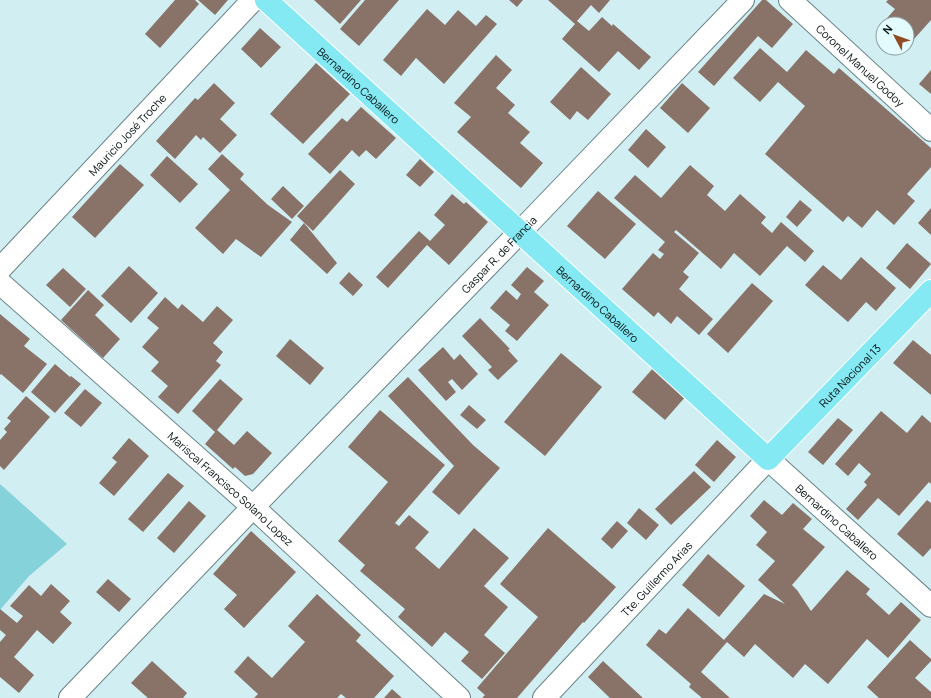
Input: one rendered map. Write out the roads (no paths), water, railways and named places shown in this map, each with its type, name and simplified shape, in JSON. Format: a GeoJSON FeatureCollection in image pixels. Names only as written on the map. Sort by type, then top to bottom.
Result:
{"type":"FeatureCollection","features":[{"type":"Feature","properties":{"kind":"highway","name":"Bernardino Caballero"},"geometry":{"type":"LineString","coordinates":[[266,0],[768,459]]}},
{"type":"Feature","properties":{"kind":"highway","name":"Ruta Nacional 13"},"geometry":{"type":"LineString","coordinates":[[768,459],[931,290]]}},
{"type":"Feature","properties":{"kind":"street","name":"Mauricio José Troche"},"geometry":{"type":"LineString","coordinates":[[0,269],[253,0]]}},
{"type":"Feature","properties":{"kind":"street","name":"Gaspar R. de Francia"},"geometry":{"type":"LineString","coordinates":[[70,698],[743,0]]}},
{"type":"Feature","properties":{"kind":"street","name":"Coronel Manuel Godoy"},"geometry":{"type":"LineString","coordinates":[[790,0],[931,130]]}},
{"type":"Feature","properties":{"kind":"street","name":"Mariscal Francisco Solano Lopez"},"geometry":{"type":"LineString","coordinates":[[0,283],[253,507],[459,698]]}},
{"type":"Feature","properties":{"kind":"street","name":"Bernardino Caballero"},"geometry":{"type":"LineString","coordinates":[[768,459],[931,606]]}},
{"type":"Feature","properties":{"kind":"street","name":"Tte. Guillermo Arias"},"geometry":{"type":"LineString","coordinates":[[544,698],[768,459]]}}]}
